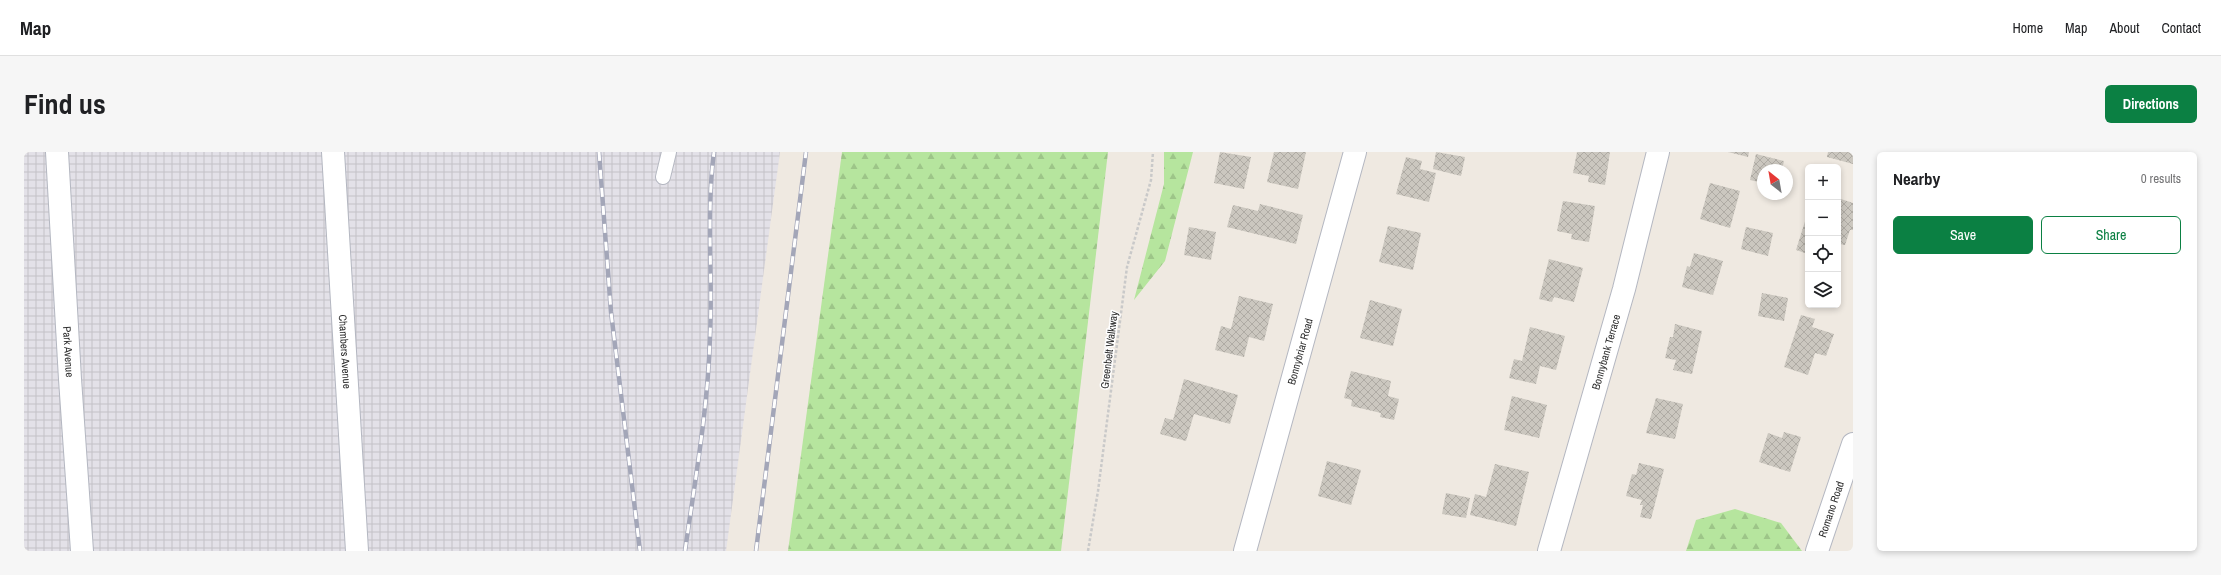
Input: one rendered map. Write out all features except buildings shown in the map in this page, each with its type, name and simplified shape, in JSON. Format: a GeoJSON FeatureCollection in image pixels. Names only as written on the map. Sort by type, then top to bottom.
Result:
{"type":"FeatureCollection","features":[{"type":"Feature","properties":{"kind":"street","name":"Park Avenue"},"geometry":{"type":"LineString","coordinates":[[57,152],[70,380],[82,551]]}},
{"type":"Feature","properties":{"kind":"street","name":"Chambers Avenue"},"geometry":{"type":"LineString","coordinates":[[333,152],[357,551]]}},
{"type":"Feature","properties":{"kind":"street","name":"Bonnybriar Road"},"geometry":{"type":"LineString","coordinates":[[1246,551],[1355,152]]}},
{"type":"Feature","properties":{"kind":"street","name":"Bonnybank Terrace"},"geometry":{"type":"LineString","coordinates":[[1549,551],[1624,289],[1658,152]]}},
{"type":"Feature","properties":{"kind":"street","name":"Romano Road"},"geometry":{"type":"LineString","coordinates":[[1817,551],[1853,444]]}},
{"type":"Feature","properties":{"kind":"lane"},"geometry":{"type":"LineString","coordinates":[[663,177],[669,152]]}},
{"type":"Feature","properties":{"kind":"path","name":"Greenbelt Walkway"},"geometry":{"type":"LineString","coordinates":[[1088,551],[1098,491],[1127,267],[1151,180],[1152,152]]}},
{"type":"Feature","properties":{"kind":"shaded area"},"geometry":{"type":"Polygon","coordinates":[[[24,152],[780,152],[726,551],[24,551],[24,152]]]}},
{"type":"Feature","properties":{"kind":"green space"},"geometry":{"type":"Polygon","coordinates":[[[842,152],[1108,152],[1061,551],[788,551],[842,152]]]}},
{"type":"Feature","properties":{"kind":"green space"},"geometry":{"type":"Polygon","coordinates":[[[1164,152],[1193,152],[1165,261],[1134,300],[1164,184],[1164,152]]]}},
{"type":"Feature","properties":{"kind":"green space"},"geometry":{"type":"Polygon","coordinates":[[[1735,509],[1781,523],[1802,551],[1686,551],[1696,520],[1735,509]]]}},
{"type":"Feature","properties":{"kind":"railway"},"geometry":{"type":"LineString","coordinates":[[599,152],[611,312],[640,551]]}},
{"type":"Feature","properties":{"kind":"railway"},"geometry":{"type":"LineString","coordinates":[[685,551],[707,391],[709,364],[711,314],[710,198],[714,152]]}},
{"type":"Feature","properties":{"kind":"railway"},"geometry":{"type":"LineString","coordinates":[[756,551],[806,152]]}}]}
